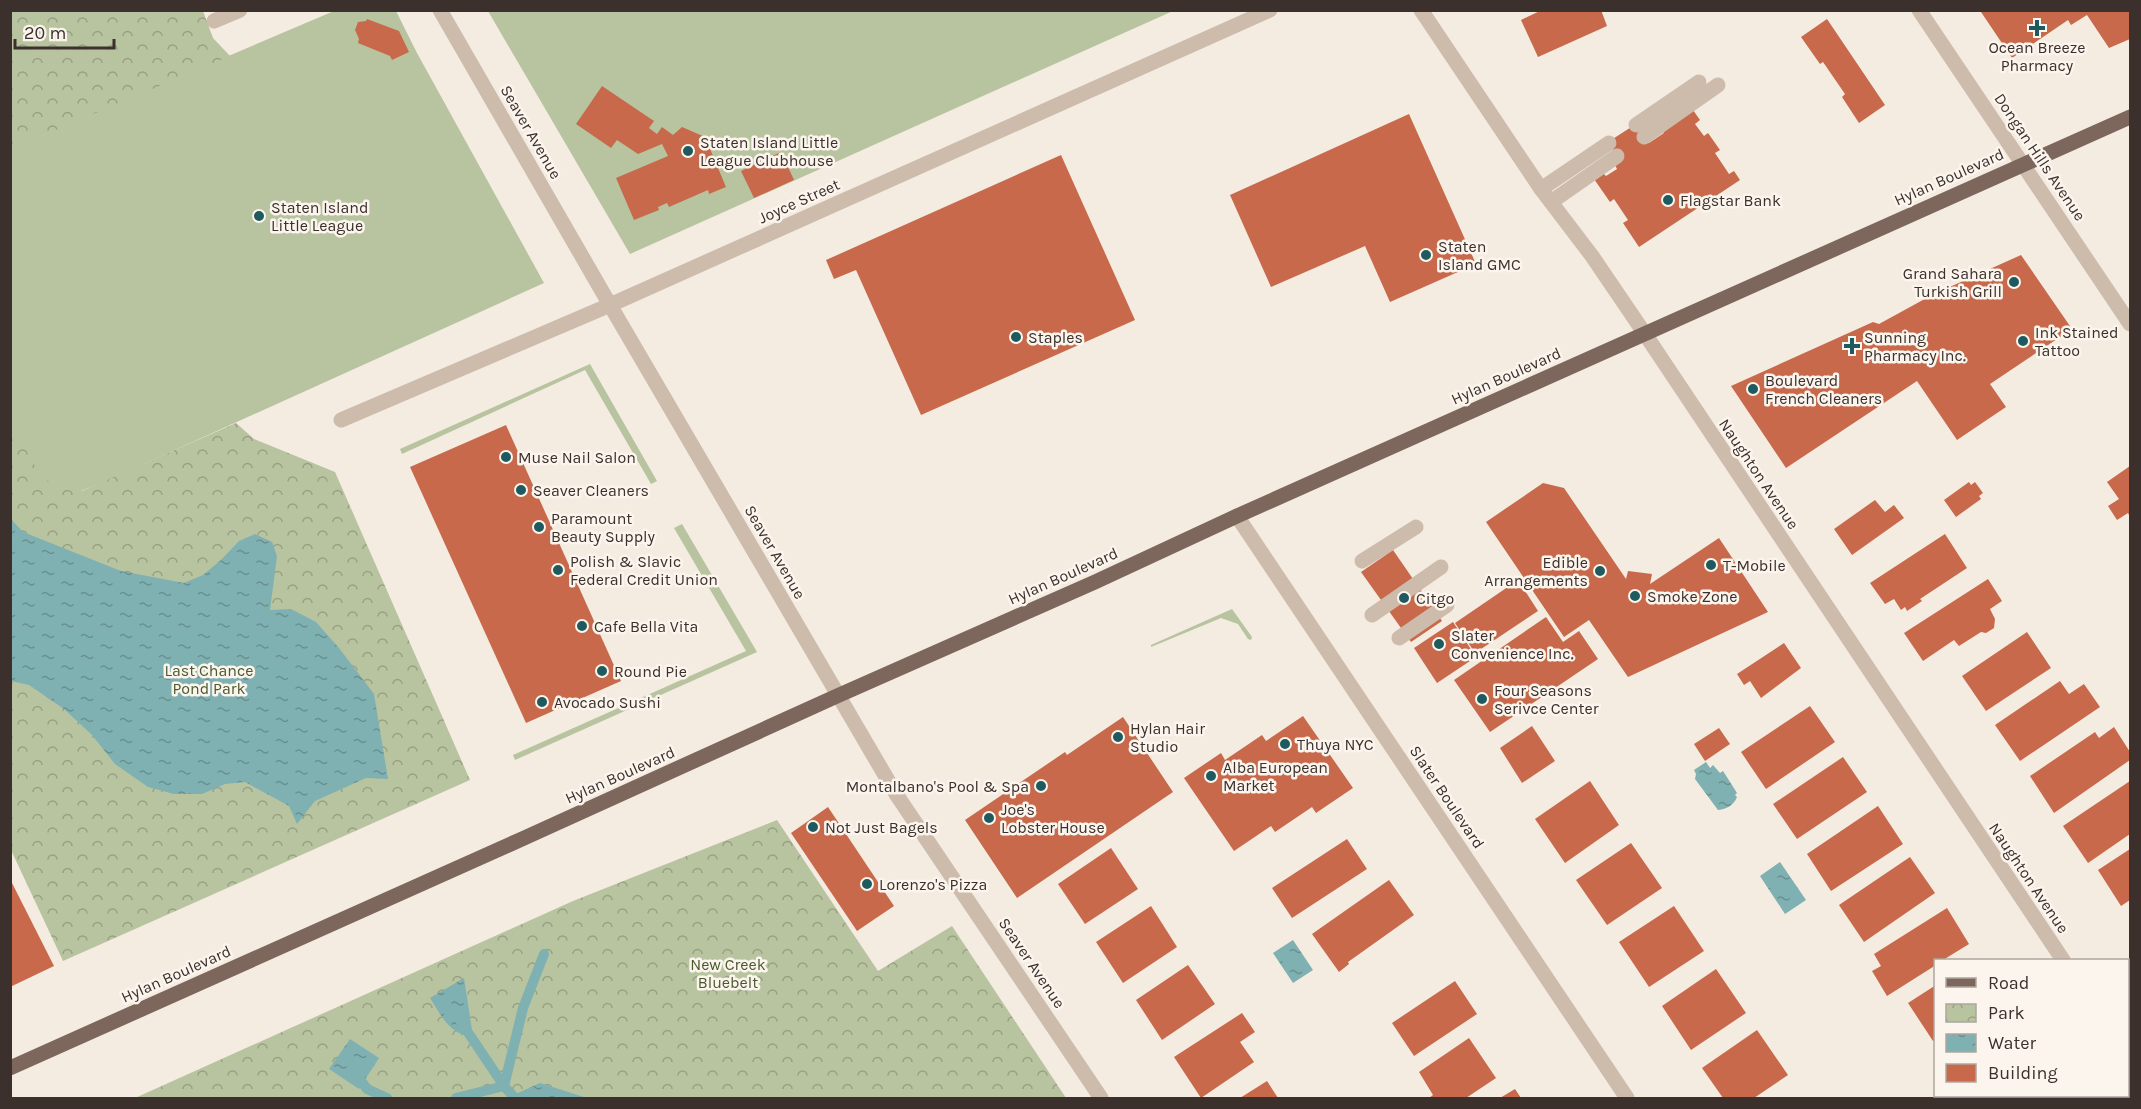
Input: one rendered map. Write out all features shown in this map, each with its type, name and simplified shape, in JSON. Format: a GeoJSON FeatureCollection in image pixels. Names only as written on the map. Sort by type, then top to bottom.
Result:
{"type":"FeatureCollection","features":[{"type":"Feature","properties":{"kind":"main road","name":"Hylan Boulevard"},"geometry":{"type":"LineString","coordinates":[[10,1068],[2023,163],[2130,117]]}},
{"type":"Feature","properties":{"kind":"street"},"geometry":{"type":"LineString","coordinates":[[214,21],[240,10]]}},
{"type":"Feature","properties":{"kind":"street","name":"Seaver Avenue"},"geometry":{"type":"LineString","coordinates":[[440,10],[896,794],[1101,1098]]}},
{"type":"Feature","properties":{"kind":"street","name":"Joyce Street"},"geometry":{"type":"LineString","coordinates":[[341,420],[610,305],[1270,10]]}},
{"type":"Feature","properties":{"kind":"street","name":"Naughton Avenue"},"geometry":{"type":"LineString","coordinates":[[1421,10],[1541,189],[1592,256],[1645,334],[2062,959]]}},
{"type":"Feature","properties":{"kind":"street","name":"Dongan Hills Avenue"},"geometry":{"type":"LineString","coordinates":[[1919,10],[2130,324]]}},
{"type":"Feature","properties":{"kind":"street"},"geometry":{"type":"LineString","coordinates":[[1699,82],[1640,131],[1718,85]]}},
{"type":"Feature","properties":{"kind":"street"},"geometry":{"type":"LineString","coordinates":[[1541,189],[1613,150],[1551,202]]}},
{"type":"Feature","properties":{"kind":"street","name":"Slater Boulevard"},"geometry":{"type":"LineString","coordinates":[[1237,516],[1627,1098]]}},
{"type":"Feature","properties":{"kind":"street"},"geometry":{"type":"LineString","coordinates":[[1362,561],[1416,527]]}},
{"type":"Feature","properties":{"kind":"street"},"geometry":{"type":"LineString","coordinates":[[1372,615],[1441,567]]}},
{"type":"Feature","properties":{"kind":"street"},"geometry":{"type":"LineString","coordinates":[[1399,638],[1447,605]]}},
{"type":"Feature","properties":{"kind":"green space"},"geometry":{"type":"Polygon","coordinates":[[[11,11],[203,11],[213,38],[230,56],[11,149],[11,11]]]}},
{"type":"Feature","properties":{"kind":"green space","name":"Staten Island Little League"},"geometry":{"type":"Polygon","coordinates":[[[334,11],[396,11],[544,283],[102,483],[10,518],[10,149],[334,11]]]}},
{"type":"Feature","properties":{"kind":"green space"},"geometry":{"type":"Polygon","coordinates":[[[488,11],[1173,11],[630,254],[488,11]]]}},
{"type":"Feature","properties":{"kind":"green space"},"geometry":{"type":"Polygon","coordinates":[[[590,364],[657,481],[651,484],[585,370],[402,454],[400,449],[590,364]]]}},
{"type":"Feature","properties":{"kind":"green space","name":"Last Chance Pond Park"},"geometry":{"type":"Polygon","coordinates":[[[10,411],[36,467],[52,484],[65,490],[82,491],[236,423],[254,439],[335,472],[470,780],[63,961],[11,850],[10,411]]]}},
{"type":"Feature","properties":{"kind":"green space"},"geometry":{"type":"Polygon","coordinates":[[[682,524],[757,652],[515,760],[513,755],[746,651],[674,528],[682,524]]]}},
{"type":"Feature","properties":{"kind":"green space"},"geometry":{"type":"Polygon","coordinates":[[[1232,609],[1252,637],[1251,640],[1238,624],[1221,618],[1151,647],[1151,645],[1232,609]]]}},
{"type":"Feature","properties":{"kind":"green space","name":"New Creek Bluebelt"},"geometry":{"type":"Polygon","coordinates":[[[777,820],[878,971],[952,926],[1066,1098],[135,1098],[573,901],[777,820]]]}},
{"type":"Feature","properties":{"kind":"water"},"geometry":{"type":"Polygon","coordinates":[[[10,518],[23,532],[121,571],[184,583],[203,575],[239,541],[255,534],[272,542],[277,556],[270,610],[291,609],[316,622],[374,694],[388,779],[366,778],[315,801],[297,824],[289,806],[245,782],[225,784],[202,794],[174,794],[148,787],[115,764],[92,735],[64,709],[29,685],[11,681],[10,518]]]}},
{"type":"Feature","properties":{"kind":"water"},"geometry":{"type":"Polygon","coordinates":[[[1706,762],[1710,768],[1713,765],[1720,773],[1723,771],[1737,793],[1736,800],[1727,808],[1718,810],[1695,779],[1694,770],[1706,762]]]}},
{"type":"Feature","properties":{"kind":"water"},"geometry":{"type":"Polygon","coordinates":[[[1780,862],[1806,900],[1785,914],[1760,876],[1780,862]]]}},
{"type":"Feature","properties":{"kind":"water"},"geometry":{"type":"Polygon","coordinates":[[[1293,940],[1313,970],[1293,983],[1273,953],[1293,940]]]}},
{"type":"Feature","properties":{"kind":"water"},"geometry":{"type":"Polygon","coordinates":[[[464,978],[472,1030],[466,1035],[450,1026],[430,998],[464,978]]]}},
{"type":"Feature","properties":{"kind":"water"},"geometry":{"type":"Polygon","coordinates":[[[350,1039],[379,1058],[359,1089],[329,1069],[350,1039]]]}},
{"type":"Feature","properties":{"kind":"water"},"geometry":{"type":"Polygon","coordinates":[[[540,1083],[587,1098],[507,1098],[540,1083]]]}},
{"type":"Feature","properties":{"kind":"building"},"geometry":{"type":"Polygon","coordinates":[[[1542,10],[1601,10],[1607,26],[1538,57],[1521,20],[1542,10]]]}},
{"type":"Feature","properties":{"kind":"building"},"geometry":{"type":"Polygon","coordinates":[[[1984,10],[2130,10],[2130,39],[2109,48],[2087,15],[2071,25],[2068,20],[2012,58],[1981,12],[1984,10]]]}},
{"type":"Feature","properties":{"kind":"building"},"geometry":{"type":"Polygon","coordinates":[[[367,19],[399,31],[409,52],[392,60],[390,56],[358,43],[359,39],[355,30],[358,22],[367,19]]]}},
{"type":"Feature","properties":{"kind":"building"},"geometry":{"type":"Polygon","coordinates":[[[1827,19],[1885,105],[1859,123],[1842,97],[1845,94],[1823,62],[1820,64],[1801,37],[1827,19]]]}},
{"type":"Feature","properties":{"kind":"building","name":"Staten Island Little League Clubhouse"},"geometry":{"type":"Polygon","coordinates":[[[602,86],[654,121],[649,128],[657,134],[662,127],[673,135],[682,127],[705,137],[726,187],[709,194],[708,190],[669,207],[667,203],[658,207],[659,210],[634,220],[616,178],[668,156],[662,144],[638,154],[617,140],[611,148],[576,124],[602,86]]]}},
{"type":"Feature","properties":{"kind":"building"},"geometry":{"type":"Polygon","coordinates":[[[1693,110],[1700,120],[1695,124],[1704,136],[1708,133],[1720,150],[1715,153],[1729,174],[1734,171],[1740,180],[1639,247],[1623,223],[1628,220],[1614,199],[1610,202],[1594,179],[1603,173],[1606,176],[1617,169],[1615,165],[1617,156],[1608,142],[1636,124],[1649,143],[1664,133],[1662,131],[1693,110]]]}},
{"type":"Feature","properties":{"kind":"building"},"geometry":{"type":"Polygon","coordinates":[[[1409,114],[1476,264],[1390,302],[1365,246],[1271,287],[1230,195],[1409,114]]]}},
{"type":"Feature","properties":{"kind":"building"},"geometry":{"type":"Polygon","coordinates":[[[781,152],[794,180],[754,198],[741,171],[781,152]]]}},
{"type":"Feature","properties":{"kind":"building"},"geometry":{"type":"Polygon","coordinates":[[[1061,155],[1135,320],[921,415],[856,270],[834,279],[826,260],[1061,155]]]}},
{"type":"Feature","properties":{"kind":"building"},"geometry":{"type":"Polygon","coordinates":[[[2021,255],[2072,329],[1990,384],[2006,407],[1957,440],[1917,381],[1786,468],[1731,386],[1873,322],[1879,324],[1932,295],[2021,255]]]}},
{"type":"Feature","properties":{"kind":"building"},"geometry":{"type":"Polygon","coordinates":[[[506,425],[621,681],[526,723],[410,467],[506,425]]]}},
{"type":"Feature","properties":{"kind":"building"},"geometry":{"type":"Polygon","coordinates":[[[2130,466],[2130,517],[2128,513],[2117,520],[2108,506],[2119,499],[2107,482],[2130,466]]]}},
{"type":"Feature","properties":{"kind":"building"},"geometry":{"type":"Polygon","coordinates":[[[1969,482],[1971,485],[1975,482],[1983,493],[1979,496],[1981,499],[1956,517],[1944,500],[1969,482]]]}},
{"type":"Feature","properties":{"kind":"building"},"geometry":{"type":"Polygon","coordinates":[[[1543,483],[1564,488],[1626,579],[1628,571],[1652,574],[1650,584],[1719,538],[1768,612],[1628,677],[1589,620],[1564,637],[1486,522],[1543,483]]]}},
{"type":"Feature","properties":{"kind":"building"},"geometry":{"type":"Polygon","coordinates":[[[1875,500],[1885,512],[1894,505],[1904,518],[1852,555],[1834,529],[1875,500]]]}},
{"type":"Feature","properties":{"kind":"building"},"geometry":{"type":"Polygon","coordinates":[[[1945,534],[1967,568],[1920,599],[1922,601],[1907,611],[1905,607],[1901,610],[1894,599],[1885,604],[1870,583],[1945,534]]]}},
{"type":"Feature","properties":{"kind":"building"},"geometry":{"type":"Polygon","coordinates":[[[1393,550],[1442,621],[1411,642],[1361,572],[1393,550]]]}},
{"type":"Feature","properties":{"kind":"building"},"geometry":{"type":"Polygon","coordinates":[[[1988,579],[2002,601],[1990,609],[1995,619],[1994,628],[1986,633],[1981,632],[1959,646],[1954,640],[1923,661],[1904,633],[1988,579]]]}},
{"type":"Feature","properties":{"kind":"building"},"geometry":{"type":"Polygon","coordinates":[[[1518,580],[1538,611],[1475,653],[1455,623],[1518,580]]]}},
{"type":"Feature","properties":{"kind":"building"},"geometry":{"type":"Polygon","coordinates":[[[1546,617],[1563,642],[1579,631],[1598,659],[1490,732],[1454,680],[1546,617]]]}},
{"type":"Feature","properties":{"kind":"building"},"geometry":{"type":"Polygon","coordinates":[[[1453,622],[1476,657],[1437,683],[1414,648],[1453,622]]]}},
{"type":"Feature","properties":{"kind":"building"},"geometry":{"type":"Polygon","coordinates":[[[2027,632],[2051,668],[1986,711],[1962,676],[2027,632]]]}},
{"type":"Feature","properties":{"kind":"building"},"geometry":{"type":"Polygon","coordinates":[[[1784,643],[1801,668],[1761,698],[1750,681],[1744,685],[1737,674],[1784,643]]]}},
{"type":"Feature","properties":{"kind":"building"},"geometry":{"type":"Polygon","coordinates":[[[2060,681],[2069,694],[2084,684],[2100,707],[2020,761],[1995,725],[2060,681]]]}},
{"type":"Feature","properties":{"kind":"building"},"geometry":{"type":"Polygon","coordinates":[[[1810,706],[1835,742],[1766,789],[1741,752],[1810,706]]]}},
{"type":"Feature","properties":{"kind":"building"},"geometry":{"type":"Polygon","coordinates":[[[1303,716],[1353,788],[1316,813],[1312,807],[1275,832],[1271,826],[1234,851],[1184,778],[1221,753],[1225,760],[1262,735],[1266,741],[1303,716]]]}},
{"type":"Feature","properties":{"kind":"building"},"geometry":{"type":"Polygon","coordinates":[[[1123,717],[1173,792],[1017,898],[965,820],[1065,752],[1067,755],[1123,717]]]}},
{"type":"Feature","properties":{"kind":"building"},"geometry":{"type":"Polygon","coordinates":[[[1532,726],[1555,761],[1522,783],[1500,748],[1532,726]]]}},
{"type":"Feature","properties":{"kind":"building"},"geometry":{"type":"Polygon","coordinates":[[[2114,727],[2130,752],[2130,760],[2054,813],[2030,776],[2095,732],[2099,738],[2114,727]]]}},
{"type":"Feature","properties":{"kind":"building"},"geometry":{"type":"Polygon","coordinates":[[[1719,728],[1730,744],[1705,761],[1694,744],[1719,728]]]}},
{"type":"Feature","properties":{"kind":"building"},"geometry":{"type":"Polygon","coordinates":[[[1843,757],[1867,792],[1797,839],[1773,804],[1843,757]]]}},
{"type":"Feature","properties":{"kind":"building"},"geometry":{"type":"Polygon","coordinates":[[[1590,781],[1619,825],[1565,863],[1535,819],[1590,781]]]}},
{"type":"Feature","properties":{"kind":"building"},"geometry":{"type":"Polygon","coordinates":[[[2130,781],[2130,834],[2088,863],[2063,826],[2130,781]]]}},
{"type":"Feature","properties":{"kind":"building"},"geometry":{"type":"Polygon","coordinates":[[[1878,806],[1903,844],[1831,891],[1807,854],[1878,806]]]}},
{"type":"Feature","properties":{"kind":"building"},"geometry":{"type":"Polygon","coordinates":[[[828,807],[894,906],[857,931],[791,833],[828,807]]]}},
{"type":"Feature","properties":{"kind":"building"},"geometry":{"type":"Polygon","coordinates":[[[1347,839],[1367,869],[1292,918],[1272,888],[1347,839]]]}},
{"type":"Feature","properties":{"kind":"building"},"geometry":{"type":"Polygon","coordinates":[[[1631,843],[1662,888],[1607,925],[1576,880],[1631,843]]]}},
{"type":"Feature","properties":{"kind":"building"},"geometry":{"type":"Polygon","coordinates":[[[1111,848],[1138,889],[1085,924],[1058,884],[1111,848]]]}},
{"type":"Feature","properties":{"kind":"building"},"geometry":{"type":"Polygon","coordinates":[[[2130,849],[2130,900],[2121,906],[2098,870],[2130,849]]]}},
{"type":"Feature","properties":{"kind":"building"},"geometry":{"type":"Polygon","coordinates":[[[1910,857],[1935,893],[1864,942],[1839,905],[1910,857]]]}},
{"type":"Feature","properties":{"kind":"building"},"geometry":{"type":"Polygon","coordinates":[[[10,879],[54,966],[10,987],[10,879]]]}},
{"type":"Feature","properties":{"kind":"building"},"geometry":{"type":"Polygon","coordinates":[[[1389,880],[1414,915],[1348,962],[1349,964],[1339,972],[1312,934],[1389,880]]]}},
{"type":"Feature","properties":{"kind":"building"},"geometry":{"type":"Polygon","coordinates":[[[1151,906],[1177,947],[1123,983],[1096,942],[1151,906]]]}},
{"type":"Feature","properties":{"kind":"building"},"geometry":{"type":"Polygon","coordinates":[[[1674,906],[1704,951],[1649,987],[1619,942],[1674,906]]]}},
{"type":"Feature","properties":{"kind":"building"},"geometry":{"type":"Polygon","coordinates":[[[1947,908],[1969,944],[1945,959],[1934,959],[1934,966],[1887,996],[1872,971],[1881,966],[1874,954],[1947,908]]]}},
{"type":"Feature","properties":{"kind":"building"},"geometry":{"type":"Polygon","coordinates":[[[1188,965],[1215,1004],[1162,1040],[1136,1000],[1188,965]]]}},
{"type":"Feature","properties":{"kind":"building"},"geometry":{"type":"Polygon","coordinates":[[[1716,969],[1746,1013],[1691,1050],[1662,1006],[1716,969]]]}},
{"type":"Feature","properties":{"kind":"building"},"geometry":{"type":"Polygon","coordinates":[[[1455,981],[1477,1014],[1414,1056],[1392,1023],[1455,981]]]}},
{"type":"Feature","properties":{"kind":"building"},"geometry":{"type":"Polygon","coordinates":[[[1934,986],[1934,1040],[1933,1041],[1908,1003],[1934,986]]]}},
{"type":"Feature","properties":{"kind":"building"},"geometry":{"type":"Polygon","coordinates":[[[1242,1013],[1255,1032],[1240,1042],[1254,1062],[1201,1098],[1174,1057],[1242,1013]]]}},
{"type":"Feature","properties":{"kind":"building"},"geometry":{"type":"Polygon","coordinates":[[[1757,1030],[1788,1075],[1754,1098],[1723,1098],[1702,1068],[1757,1030]]]}},
{"type":"Feature","properties":{"kind":"building"},"geometry":{"type":"Polygon","coordinates":[[[1469,1038],[1496,1078],[1466,1098],[1429,1098],[1433,1095],[1419,1072],[1469,1038]]]}},
{"type":"Feature","properties":{"kind":"building"},"geometry":{"type":"Polygon","coordinates":[[[1267,1081],[1278,1098],[1240,1098],[1267,1081]]]}},
{"type":"Feature","properties":{"kind":"building"},"geometry":{"type":"Polygon","coordinates":[[[1515,1089],[1521,1098],[1500,1098],[1515,1089]]]}},
{"type":"Feature","properties":{"kind":"building"},"geometry":{"type":"Polygon","coordinates":[[[1986,1097],[2027,1097],[2025,1098],[1986,1097]]]}},
{"type":"Feature","properties":{"kind":"waterway"},"geometry":{"type":"LineString","coordinates":[[456,1098],[504,1086],[523,1008],[544,954]]}},
{"type":"Feature","properties":{"kind":"waterway"},"geometry":{"type":"LineString","coordinates":[[461,1022],[504,1086],[515,1098]]}},
{"type":"Feature","properties":{"kind":"waterway"},"geometry":{"type":"LineString","coordinates":[[356,1074],[367,1089],[387,1098]]}},
{"type":"Feature","properties":{"kind":"place","name":"Ocean Breeze Pharmacy"},"geometry":{"type":"Point","coordinates":[2037,28]}},
{"type":"Feature","properties":{"kind":"place","name":"Staten Island Little League Clubhouse"},"geometry":{"type":"Point","coordinates":[688,151]}},
{"type":"Feature","properties":{"kind":"place","name":"Flagstar Bank"},"geometry":{"type":"Point","coordinates":[1668,200]}},
{"type":"Feature","properties":{"kind":"place","name":"Staten Island Little League"},"geometry":{"type":"Point","coordinates":[259,216]}},
{"type":"Feature","properties":{"kind":"place","name":"Staten Island GMC"},"geometry":{"type":"Point","coordinates":[1426,255]}},
{"type":"Feature","properties":{"kind":"place","name":"Grand Sahara Turkish Grill"},"geometry":{"type":"Point","coordinates":[2014,282]}},
{"type":"Feature","properties":{"kind":"place","name":"Staples"},"geometry":{"type":"Point","coordinates":[1016,337]}},
{"type":"Feature","properties":{"kind":"place","name":"Ink Stained Tattoo"},"geometry":{"type":"Point","coordinates":[2023,341]}},
{"type":"Feature","properties":{"kind":"place","name":"Sunning Pharmacy Inc."},"geometry":{"type":"Point","coordinates":[1852,346]}},
{"type":"Feature","properties":{"kind":"place","name":"Boulevard French Cleaners"},"geometry":{"type":"Point","coordinates":[1753,389]}},
{"type":"Feature","properties":{"kind":"place","name":"Muse Nail Salon"},"geometry":{"type":"Point","coordinates":[506,457]}},
{"type":"Feature","properties":{"kind":"place","name":"Seaver Cleaners"},"geometry":{"type":"Point","coordinates":[521,490]}},
{"type":"Feature","properties":{"kind":"place","name":"Paramount Beauty Supply"},"geometry":{"type":"Point","coordinates":[539,527]}},
{"type":"Feature","properties":{"kind":"place","name":"T-Mobile"},"geometry":{"type":"Point","coordinates":[1711,565]}},
{"type":"Feature","properties":{"kind":"place","name":"Polish & Slavic Federal Credit Union"},"geometry":{"type":"Point","coordinates":[558,570]}},
{"type":"Feature","properties":{"kind":"place","name":"Edible Arrangements"},"geometry":{"type":"Point","coordinates":[1600,571]}},
{"type":"Feature","properties":{"kind":"place","name":"Smoke Zone"},"geometry":{"type":"Point","coordinates":[1635,596]}},
{"type":"Feature","properties":{"kind":"place","name":"Citgo"},"geometry":{"type":"Point","coordinates":[1404,598]}},
{"type":"Feature","properties":{"kind":"place","name":"Cafe Bella Vita"},"geometry":{"type":"Point","coordinates":[582,626]}},
{"type":"Feature","properties":{"kind":"place","name":"Slater Convenience Inc."},"geometry":{"type":"Point","coordinates":[1439,644]}},
{"type":"Feature","properties":{"kind":"place","name":"Round Pie"},"geometry":{"type":"Point","coordinates":[602,671]}},
{"type":"Feature","properties":{"kind":"place","name":"Four Seasons Serivce Center"},"geometry":{"type":"Point","coordinates":[1482,699]}},
{"type":"Feature","properties":{"kind":"place","name":"Avocado Sushi"},"geometry":{"type":"Point","coordinates":[542,702]}},
{"type":"Feature","properties":{"kind":"place","name":"Hylan Hair Studio"},"geometry":{"type":"Point","coordinates":[1118,737]}},
{"type":"Feature","properties":{"kind":"place","name":"Thuya NYC"},"geometry":{"type":"Point","coordinates":[1285,744]}},
{"type":"Feature","properties":{"kind":"place","name":"Alba European Market"},"geometry":{"type":"Point","coordinates":[1211,776]}},
{"type":"Feature","properties":{"kind":"place","name":"Montalbano's Pool & Spa"},"geometry":{"type":"Point","coordinates":[1041,786]}},
{"type":"Feature","properties":{"kind":"place","name":"Joe's Lobster House"},"geometry":{"type":"Point","coordinates":[989,818]}},
{"type":"Feature","properties":{"kind":"place","name":"Not Just Bagels"},"geometry":{"type":"Point","coordinates":[813,827]}},
{"type":"Feature","properties":{"kind":"place","name":"Lorenzo's Pizza"},"geometry":{"type":"Point","coordinates":[867,884]}}]}
